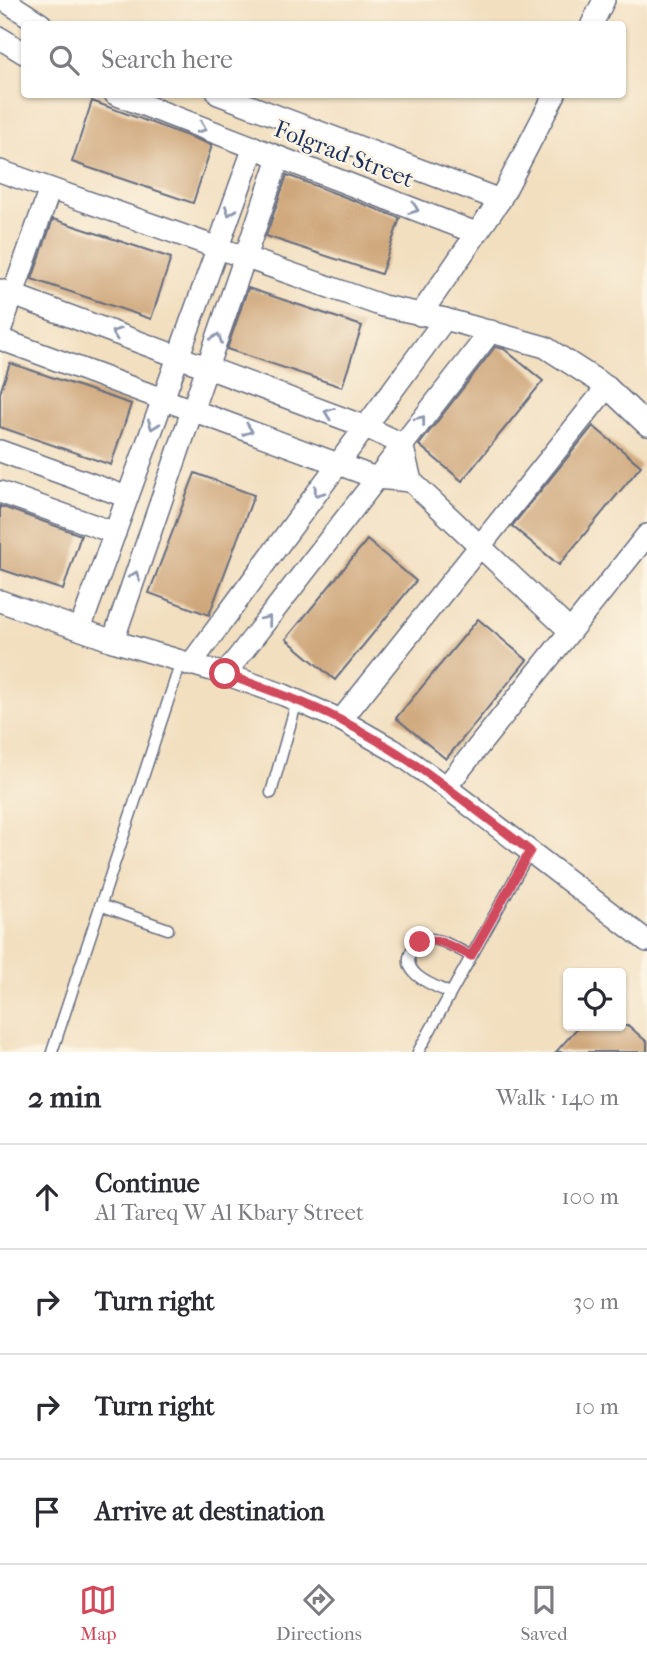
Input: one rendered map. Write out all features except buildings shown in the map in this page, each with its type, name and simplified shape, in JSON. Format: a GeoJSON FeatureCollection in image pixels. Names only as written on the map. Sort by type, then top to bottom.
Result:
{"type":"FeatureCollection","features":[{"type":"Feature","properties":{"kind":"street"},"geometry":{"type":"LineString","coordinates":[[4,0],[36,21]]}},
{"type":"Feature","properties":{"kind":"street"},"geometry":{"type":"LineString","coordinates":[[594,21],[604,0]]}},
{"type":"Feature","properties":{"kind":"street"},"geometry":{"type":"LineString","coordinates":[[0,38],[21,51]]}},
{"type":"Feature","properties":{"kind":"street","name":"Folgrad Street"},"geometry":{"type":"LineString","coordinates":[[125,98],[476,233]]}},
{"type":"Feature","properties":{"kind":"street","name":"Folgrad Street"},"geometry":{"type":"LineString","coordinates":[[229,98],[500,200]]}},
{"type":"Feature","properties":{"kind":"street"},"geometry":{"type":"LineString","coordinates":[[419,315],[500,200],[553,98]]}},
{"type":"Feature","properties":{"kind":"street"},"geometry":{"type":"LineString","coordinates":[[80,629],[254,147]]}},
{"type":"Feature","properties":{"kind":"street"},"geometry":{"type":"LineString","coordinates":[[113,641],[279,158]]}},
{"type":"Feature","properties":{"kind":"street"},"geometry":{"type":"LineString","coordinates":[[0,171],[383,306],[446,319],[545,347],[607,387],[647,425]]}},
{"type":"Feature","properties":{"kind":"street"},"geometry":{"type":"LineString","coordinates":[[0,331],[6,293],[50,189]]}},
{"type":"Feature","properties":{"kind":"street"},"geometry":{"type":"LineString","coordinates":[[6,293],[366,427],[402,444]]}},
{"type":"Feature","properties":{"kind":"street"},"geometry":{"type":"LineString","coordinates":[[186,663],[446,319]]}},
{"type":"Feature","properties":{"kind":"street"},"geometry":{"type":"LineString","coordinates":[[225,674],[491,331]]}},
{"type":"Feature","properties":{"kind":"street"},"geometry":{"type":"LineString","coordinates":[[0,339],[376,478],[411,481]]}},
{"type":"Feature","properties":{"kind":"street"},"geometry":{"type":"LineString","coordinates":[[341,720],[607,387]]}},
{"type":"Feature","properties":{"kind":"street"},"geometry":{"type":"LineString","coordinates":[[402,444],[411,481],[570,631]]}},
{"type":"Feature","properties":{"kind":"street"},"geometry":{"type":"LineString","coordinates":[[0,450],[127,497]]}},
{"type":"Feature","properties":{"kind":"street"},"geometry":{"type":"LineString","coordinates":[[0,492],[114,533]]}},
{"type":"Feature","properties":{"kind":"street"},"geometry":{"type":"LineString","coordinates":[[446,787],[647,534]]}},
{"type":"Feature","properties":{"kind":"street"},"geometry":{"type":"LineString","coordinates":[[0,601],[113,641],[225,674],[341,720],[395,751],[446,787],[647,941]]}},
{"type":"Feature","properties":{"kind":"lane"},"geometry":{"type":"LineString","coordinates":[[52,1052],[100,905],[186,663]]}},
{"type":"Feature","properties":{"kind":"lane"},"geometry":{"type":"LineString","coordinates":[[271,793],[298,701]]}},
{"type":"Feature","properties":{"kind":"lane"},"geometry":{"type":"LineString","coordinates":[[418,1052],[530,851]]}},
{"type":"Feature","properties":{"kind":"lane"},"geometry":{"type":"LineString","coordinates":[[100,905],[168,929]]}},
{"type":"Feature","properties":{"kind":"lane"},"geometry":{"type":"LineString","coordinates":[[450,993],[419,978],[413,972],[410,955],[413,947],[428,939],[437,940],[471,956]]}},
{"type":"Feature","properties":{"kind":"route"},"geometry":{"type":"LineString","coordinates":[[225,674],[284,695],[341,720],[395,751],[530,851],[471,956],[437,940],[420,942]]}}]}
